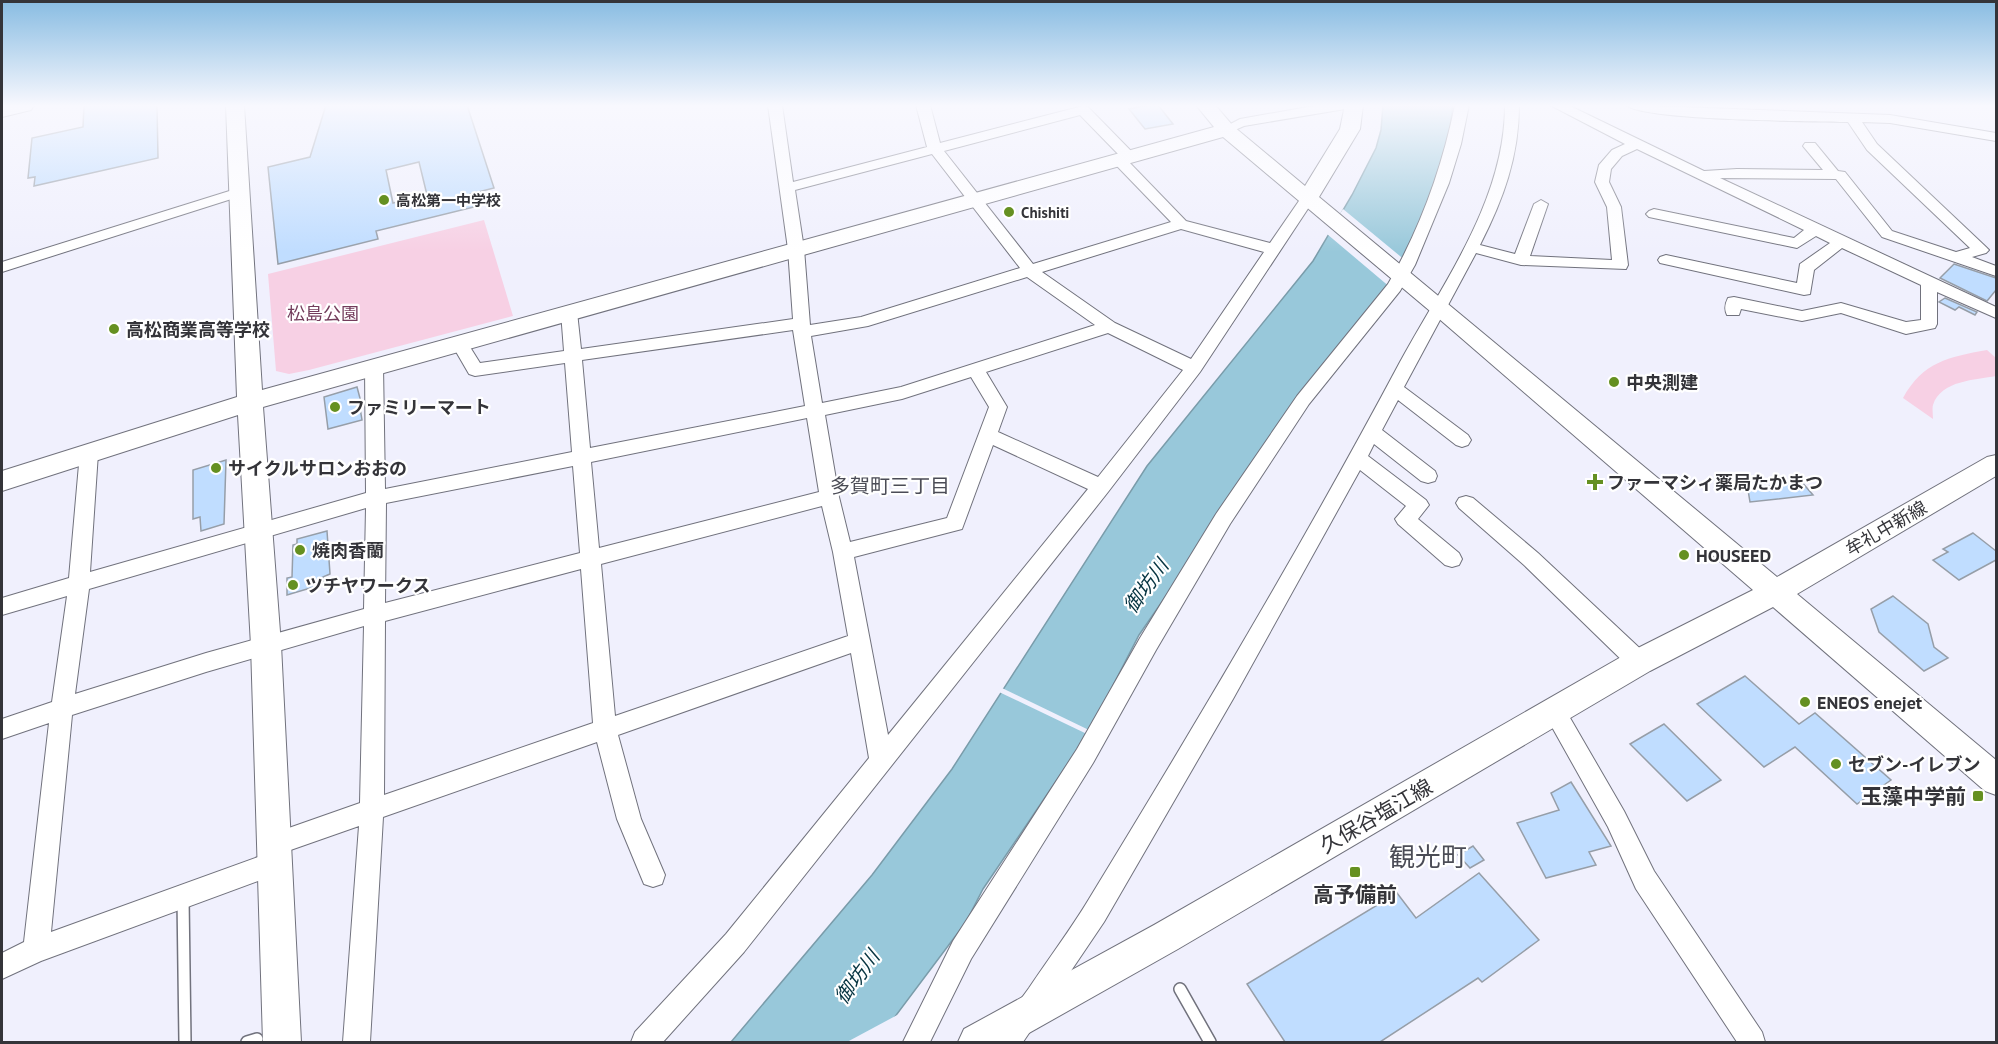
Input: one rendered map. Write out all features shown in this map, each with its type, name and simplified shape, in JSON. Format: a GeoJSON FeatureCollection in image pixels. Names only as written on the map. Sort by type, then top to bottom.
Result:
{"type":"FeatureCollection","features":[{"type":"Feature","properties":{"kind":"street"},"geometry":{"type":"LineString","coordinates":[[238,154],[266,645],[275,854],[262,1041]]}},
{"type":"Feature","properties":{"kind":"street"},"geometry":{"type":"LineString","coordinates":[[782,154],[796,249],[802,327],[829,497],[843,552],[881,759]]}},
{"type":"Feature","properties":{"kind":"street"},"geometry":{"type":"LineString","coordinates":[[787,188],[917,154]]}},
{"type":"Feature","properties":{"kind":"street"},"geometry":{"type":"LineString","coordinates":[[939,154],[1031,272],[1109,327],[1194,368]]}},
{"type":"Feature","properties":{"kind":"street"},"geometry":{"type":"LineString","coordinates":[[1120,154],[1181,224]]}},
{"type":"Feature","properties":{"kind":"street"},"geometry":{"type":"LineString","coordinates":[[2,481],[251,402],[374,366],[1143,154]]}},
{"type":"Feature","properties":{"kind":"street"},"geometry":{"type":"LineString","coordinates":[[1255,154],[1438,306],[1996,780]]}},
{"type":"Feature","properties":{"kind":"street"},"geometry":{"type":"LineString","coordinates":[[645,1042],[735,943],[1194,368],[1308,198],[1335,154]]}},
{"type":"Feature","properties":{"kind":"street"},"geometry":{"type":"LineString","coordinates":[[915,1042],[962,950],[1085,756],[1148,644],[1223,519],[1303,400],[1412,257],[1442,183],[1451,154]]}},
{"type":"Feature","properties":{"kind":"street"},"geometry":{"type":"LineString","coordinates":[[1016,1029],[1093,916],[1305,553],[1471,248],[1495,197],[1509,154]]}},
{"type":"Feature","properties":{"kind":"street"},"geometry":{"type":"LineString","coordinates":[[1471,248],[1521,260],[1620,265],[1614,207],[1602,182],[1604,168],[1616,154]]}},
{"type":"Feature","properties":{"kind":"street"},"geometry":{"type":"LineString","coordinates":[[1653,154],[1996,313]]}},
{"type":"Feature","properties":{"kind":"street"},"geometry":{"type":"LineString","coordinates":[[1816,154],[1834,175]]}},
{"type":"Feature","properties":{"kind":"street"},"geometry":{"type":"LineString","coordinates":[[1879,154],[1981,249],[1956,257]]}},
{"type":"Feature","properties":{"kind":"street"},"geometry":{"type":"LineString","coordinates":[[1699,175],[1737,173],[1840,175],[1887,234],[1996,271]]}},
{"type":"Feature","properties":{"kind":"street"},"geometry":{"type":"LineString","coordinates":[[2,267],[239,192]]}},
{"type":"Feature","properties":{"kind":"street"},"geometry":{"type":"LineString","coordinates":[[1521,260],[1541,204]]}},
{"type":"Feature","properties":{"kind":"street"},"geometry":{"type":"LineString","coordinates":[[1654,214],[1797,243],[1816,229]]}},
{"type":"Feature","properties":{"kind":"street"},"geometry":{"type":"LineString","coordinates":[[459,343],[475,370],[802,327],[862,322],[1031,272],[1181,224],[1273,249]]}},
{"type":"Feature","properties":{"kind":"street"},"geometry":{"type":"LineString","coordinates":[[1666,260],[1804,290],[1806,268],[1841,242]]}},
{"type":"Feature","properties":{"kind":"street"},"geometry":{"type":"LineString","coordinates":[[1734,311],[1734,302],[1802,316],[1841,308],[1906,328],[1929,324],[1929,282]]}},
{"type":"Feature","properties":{"kind":"street"},"geometry":{"type":"LineString","coordinates":[[569,312],[605,729],[629,819],[653,874]]}},
{"type":"Feature","properties":{"kind":"street"},"geometry":{"type":"LineString","coordinates":[[2,606],[376,498],[902,393],[1109,327]]}},
{"type":"Feature","properties":{"kind":"street"},"geometry":{"type":"LineString","coordinates":[[357,1042],[372,810],[376,498],[374,366]]}},
{"type":"Feature","properties":{"kind":"street"},"geometry":{"type":"LineString","coordinates":[[843,552],[955,524],[998,406],[976,371]]}},
{"type":"Feature","properties":{"kind":"street"},"geometry":{"type":"LineString","coordinates":[[1395,390],[1462,440]]}},
{"type":"Feature","properties":{"kind":"street"},"geometry":{"type":"LineString","coordinates":[[1372,432],[1428,476]]}},
{"type":"Feature","properties":{"kind":"street"},"geometry":{"type":"LineString","coordinates":[[987,435],[1101,487]]}},
{"type":"Feature","properties":{"kind":"street"},"geometry":{"type":"LineString","coordinates":[[36,950],[62,707],[80,584],[89,453]]}},
{"type":"Feature","properties":{"kind":"street"},"geometry":{"type":"LineString","coordinates":[[1358,458],[1419,505],[1405,519],[1452,559]]}},
{"type":"Feature","properties":{"kind":"street","name":"牟礼中新線"},"geometry":{"type":"LineString","coordinates":[[1776,592],[1996,464]]}},
{"type":"Feature","properties":{"kind":"street"},"geometry":{"type":"LineString","coordinates":[[2,729],[62,707],[266,645],[829,497]]}},
{"type":"Feature","properties":{"kind":"street"},"geometry":{"type":"LineString","coordinates":[[1466,503],[1531,559],[1639,662]]}},
{"type":"Feature","properties":{"kind":"street","name":"久保谷塩江線"},"geometry":{"type":"LineString","coordinates":[[977,1042],[1016,1029],[1166,937],[1639,662],[1776,592]]}},
{"type":"Feature","properties":{"kind":"street"},"geometry":{"type":"LineString","coordinates":[[2,966],[36,950],[183,896],[372,810],[858,640]]}},
{"type":"Feature","properties":{"kind":"street"},"geometry":{"type":"LineString","coordinates":[[1554,711],[1616,819],[1645,880],[1752,1042]]}},
{"type":"Feature","properties":{"kind":"lane"},"geometry":{"type":"LineString","coordinates":[[183,896],[185,1042]]}},
{"type":"Feature","properties":{"kind":"lane"},"geometry":{"type":"LineString","coordinates":[[1180,989],[1210,1042]]}},
{"type":"Feature","properties":{"kind":"green space","name":"松島公園"},"geometry":{"type":"Polygon","coordinates":[[[484,220],[513,316],[309,370],[289,374],[276,371],[268,274],[484,220]]]}},
{"type":"Feature","properties":{"kind":"green space"},"geometry":{"type":"Polygon","coordinates":[[[1987,350],[1996,358],[1996,376],[1969,380],[1943,390],[1933,405],[1933,419],[1903,398],[1919,376],[1938,363],[1960,355],[1987,350]]]}},
{"type":"Feature","properties":{"kind":"water","name":"御坊川"},"geometry":{"type":"Polygon","coordinates":[[[1373,154],[1444,154],[1427,209],[1389,287],[1202,544],[1139,635],[1088,734],[983,889],[966,922],[876,1042],[731,1042],[872,875],[952,769],[1147,466],[1313,261],[1373,154]]]}},
{"type":"Feature","properties":{"kind":"pier"},"geometry":{"type":"Polygon","coordinates":[[[1343,209],[1406,261],[1391,288],[1327,234],[1343,209]]]}},
{"type":"Feature","properties":{"kind":"pier"},"geometry":{"type":"Polygon","coordinates":[[[1002,688],[1091,731],[1089,735],[999,692],[1002,688]]]}},
{"type":"Feature","properties":{"kind":"pier"},"geometry":{"type":"Polygon","coordinates":[[[901,1013],[880,1042],[847,1042],[901,1013]]]}},
{"type":"Feature","properties":{"kind":"building"},"geometry":{"type":"Polygon","coordinates":[[[30,154],[158,154],[158,158],[34,186],[35,177],[28,178],[30,154]]]}},
{"type":"Feature","properties":{"kind":"building"},"geometry":{"type":"Polygon","coordinates":[[[311,154],[483,154],[494,188],[470,194],[474,207],[376,231],[378,239],[278,264],[268,167],[310,157],[311,154]],[[419,162],[386,170],[393,203],[427,195],[419,162]]]}},
{"type":"Feature","properties":{"kind":"building"},"geometry":{"type":"Polygon","coordinates":[[[1954,264],[1996,278],[1996,290],[1987,301],[1940,278],[1954,264]]]}},
{"type":"Feature","properties":{"kind":"building"},"geometry":{"type":"Polygon","coordinates":[[[1945,298],[1977,312],[1975,315],[1959,307],[1955,310],[1939,302],[1945,298]]]}},
{"type":"Feature","properties":{"kind":"building"},"geometry":{"type":"Polygon","coordinates":[[[357,387],[362,420],[328,429],[324,397],[357,387]]]}},
{"type":"Feature","properties":{"kind":"building"},"geometry":{"type":"Polygon","coordinates":[[[226,460],[224,524],[201,531],[200,517],[193,519],[193,470],[226,460]]]}},
{"type":"Feature","properties":{"kind":"building"},"geometry":{"type":"Polygon","coordinates":[[[1800,480],[1813,495],[1750,502],[1748,490],[1800,480]]]}},
{"type":"Feature","properties":{"kind":"building"},"geometry":{"type":"Polygon","coordinates":[[[327,531],[330,574],[323,577],[324,584],[287,595],[287,578],[292,577],[293,545],[297,544],[297,539],[327,531]]]}},
{"type":"Feature","properties":{"kind":"building"},"geometry":{"type":"Polygon","coordinates":[[[1973,533],[1996,551],[1996,560],[1959,580],[1933,560],[1948,552],[1943,549],[1973,533]]]}},
{"type":"Feature","properties":{"kind":"building"},"geometry":{"type":"Polygon","coordinates":[[[1893,596],[1928,624],[1934,647],[1948,658],[1924,671],[1879,632],[1871,609],[1893,596]]]}},
{"type":"Feature","properties":{"kind":"building"},"geometry":{"type":"Polygon","coordinates":[[[1745,676],[1799,724],[1815,713],[1891,780],[1857,804],[1795,747],[1764,767],[1697,704],[1745,676]]]}},
{"type":"Feature","properties":{"kind":"building"},"geometry":{"type":"Polygon","coordinates":[[[1664,724],[1721,780],[1687,801],[1630,744],[1664,724]]]}},
{"type":"Feature","properties":{"kind":"building"},"geometry":{"type":"Polygon","coordinates":[[[1571,782],[1611,846],[1589,852],[1596,865],[1546,878],[1517,823],[1559,810],[1551,793],[1571,782]]]}},
{"type":"Feature","properties":{"kind":"building"},"geometry":{"type":"Polygon","coordinates":[[[1473,846],[1484,860],[1470,868],[1458,855],[1473,846]]]}},
{"type":"Feature","properties":{"kind":"building"},"geometry":{"type":"Polygon","coordinates":[[[1479,873],[1539,940],[1482,982],[1478,978],[1380,1042],[1285,1042],[1247,984],[1397,893],[1416,918],[1479,873]]]}},
{"type":"Feature","properties":{"kind":"place","name":"高松第一中学校"},"geometry":{"type":"Point","coordinates":[384,200]}},
{"type":"Feature","properties":{"kind":"place","name":"Chishiti"},"geometry":{"type":"Point","coordinates":[1009,212]}},
{"type":"Feature","properties":{"kind":"place","name":"高松商業高等学校"},"geometry":{"type":"Point","coordinates":[114,329]}},
{"type":"Feature","properties":{"kind":"place","name":"中央測建"},"geometry":{"type":"Point","coordinates":[1614,382]}},
{"type":"Feature","properties":{"kind":"place","name":"ファミリーマート"},"geometry":{"type":"Point","coordinates":[335,407]}},
{"type":"Feature","properties":{"kind":"place","name":"サイクルサロンおおの"},"geometry":{"type":"Point","coordinates":[216,468]}},
{"type":"Feature","properties":{"kind":"place","name":"ファーマシィ薬局たかまつ"},"geometry":{"type":"Point","coordinates":[1595,482]}},
{"type":"Feature","properties":{"kind":"place","name":"焼肉香蘭"},"geometry":{"type":"Point","coordinates":[300,550]}},
{"type":"Feature","properties":{"kind":"place","name":"HOUSEED"},"geometry":{"type":"Point","coordinates":[1684,555]}},
{"type":"Feature","properties":{"kind":"place","name":"ツチヤワークス"},"geometry":{"type":"Point","coordinates":[293,585]}},
{"type":"Feature","properties":{"kind":"place","name":"ENEOS enejet"},"geometry":{"type":"Point","coordinates":[1805,702]}},
{"type":"Feature","properties":{"kind":"place","name":"セブン-イレブン"},"geometry":{"type":"Point","coordinates":[1836,764]}},
{"type":"Feature","properties":{"kind":"place","name":"玉藻中学前"},"geometry":{"type":"Point","coordinates":[1978,796]}},
{"type":"Feature","properties":{"kind":"place","name":"高予備前"},"geometry":{"type":"Point","coordinates":[1355,872]}},
{"type":"Feature","properties":{"kind":"district","name":"多賀町三丁目"},"geometry":{"type":"Point","coordinates":[890,486]}},
{"type":"Feature","properties":{"kind":"district","name":"観光町"},"geometry":{"type":"Point","coordinates":[1428,856]}}]}
